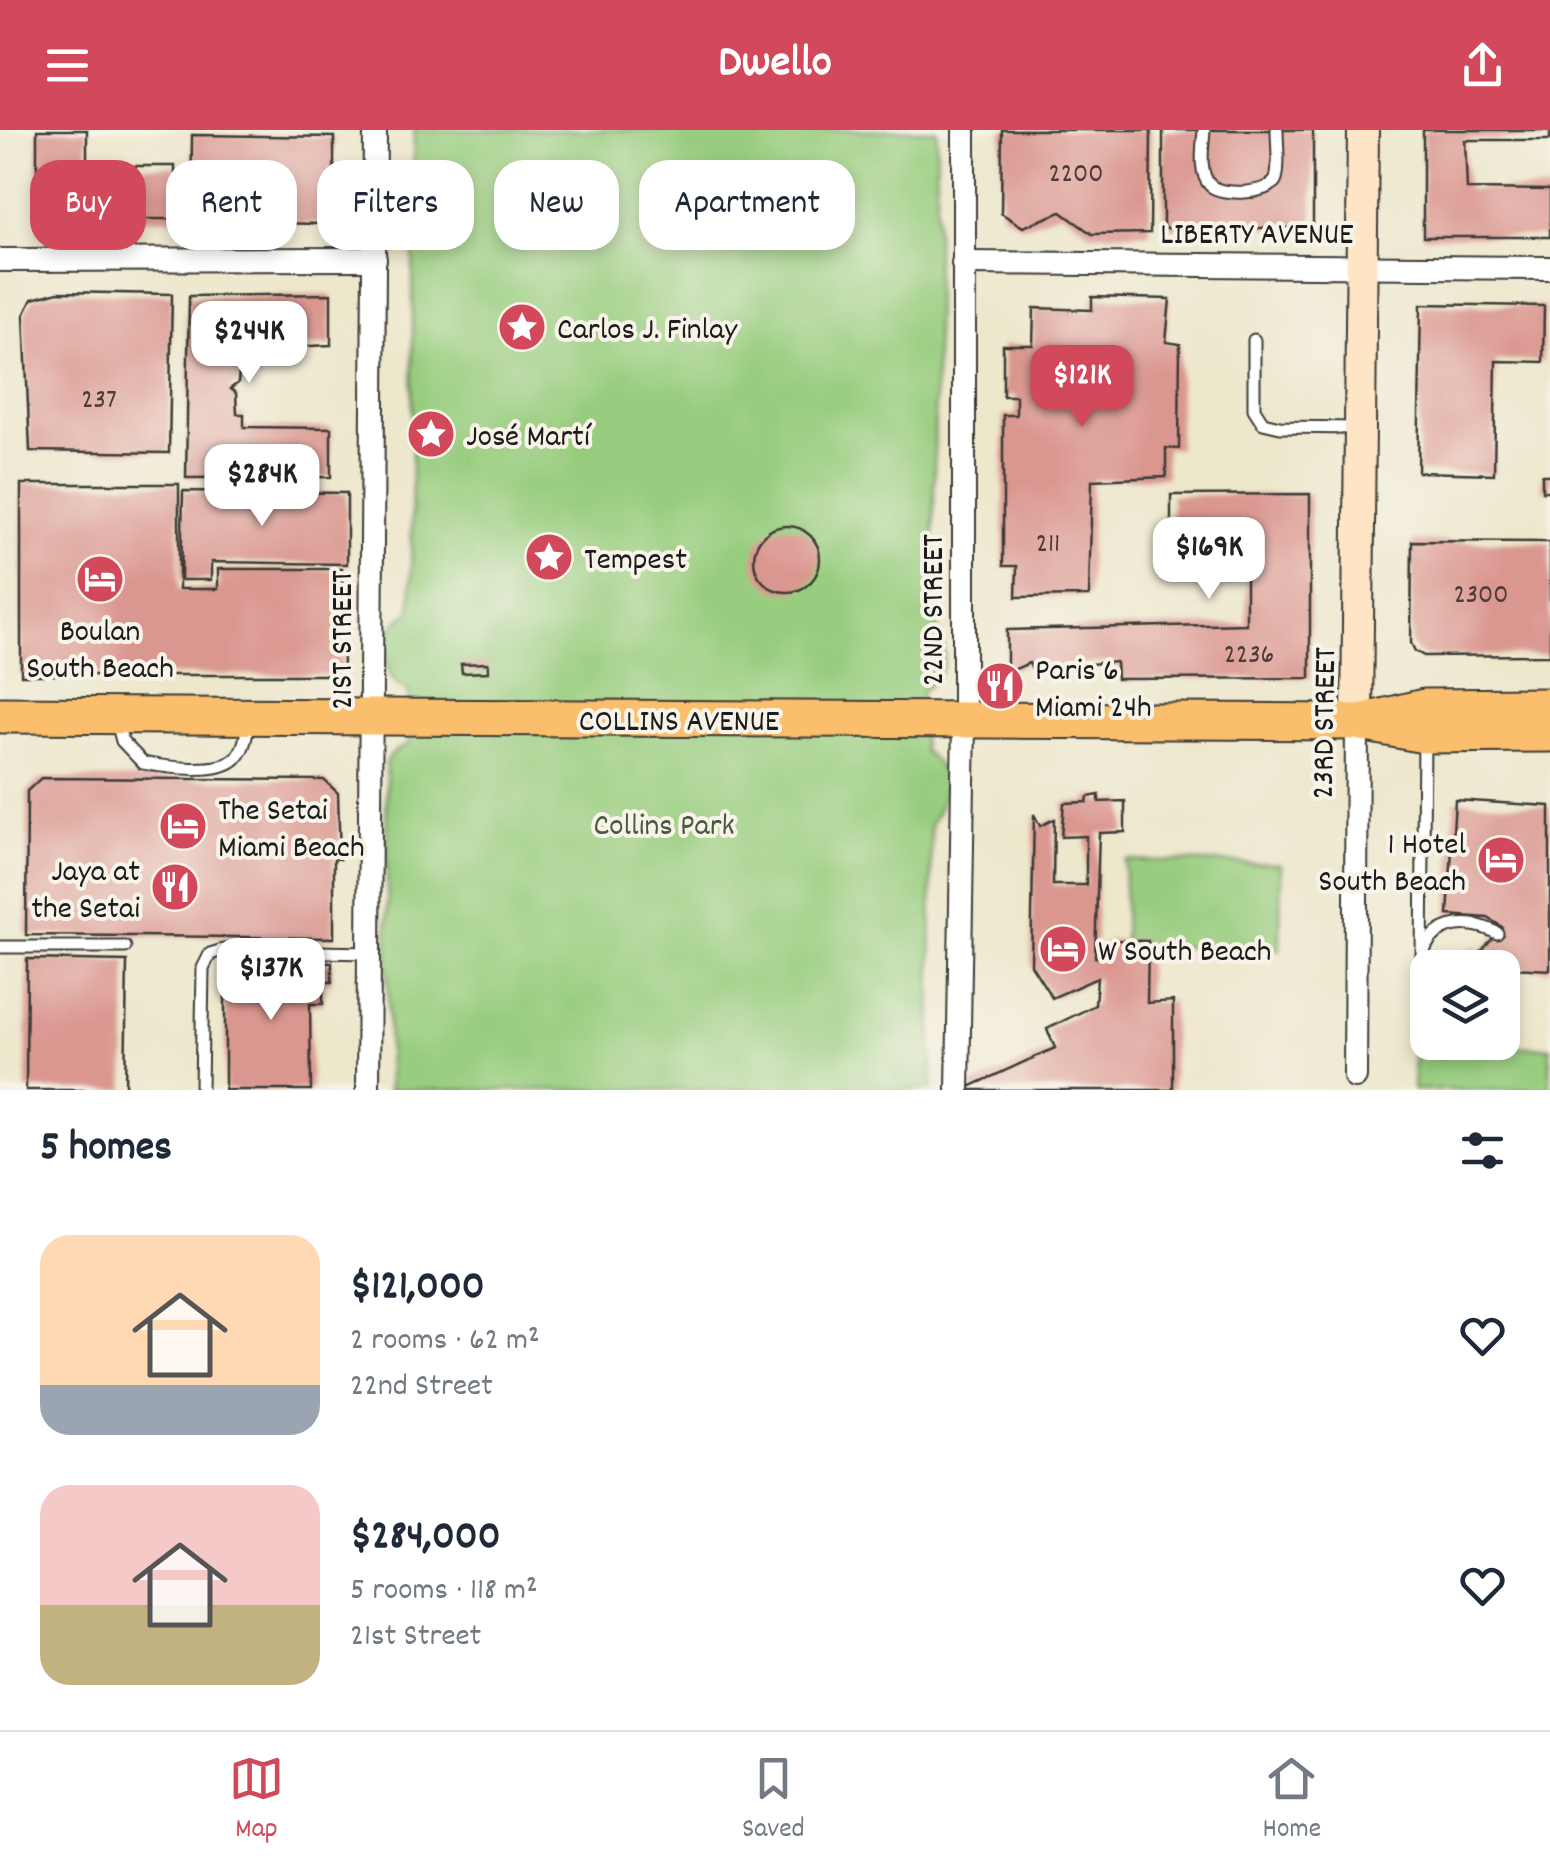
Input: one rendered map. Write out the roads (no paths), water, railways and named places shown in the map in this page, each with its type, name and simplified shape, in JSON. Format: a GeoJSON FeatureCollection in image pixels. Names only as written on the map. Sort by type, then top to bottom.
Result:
{"type":"FeatureCollection","features":[{"type":"Feature","properties":{"kind":"main road","name":"23RD STREET"},"geometry":{"type":"LineString","coordinates":[[1357,722],[1363,130]]}},
{"type":"Feature","properties":{"kind":"main road","name":"COLLINS AVENUE"},"geometry":{"type":"LineString","coordinates":[[0,715],[1357,722],[1424,721],[1550,706]]}},
{"type":"Feature","properties":{"kind":"main road","name":"COLLINS AVENUE"},"geometry":{"type":"LineString","coordinates":[[1424,721],[1550,734]]}},
{"type":"Feature","properties":{"kind":"street","name":"21ST STREET"},"geometry":{"type":"LineString","coordinates":[[368,1090],[376,130]]}},
{"type":"Feature","properties":{"kind":"street","name":"22ND STREET"},"geometry":{"type":"LineString","coordinates":[[958,1090],[964,720],[964,130]]}},
{"type":"Feature","properties":{"kind":"street"},"geometry":{"type":"LineString","coordinates":[[0,260],[375,259]]}},
{"type":"Feature","properties":{"kind":"street","name":"LIBERTY AVENUE"},"geometry":{"type":"LineString","coordinates":[[963,263],[1550,268]]}},
{"type":"Feature","properties":{"kind":"street","name":"23RD STREET"},"geometry":{"type":"LineString","coordinates":[[1355,1077],[1357,722]]}},
{"type":"Feature","properties":{"kind":"lane"},"geometry":{"type":"LineString","coordinates":[[1204,130],[1203,173],[1208,184],[1217,191],[1260,192],[1272,186],[1277,176],[1277,130]]}},
{"type":"Feature","properties":{"kind":"lane"},"geometry":{"type":"LineString","coordinates":[[1254,340],[1254,409],[1263,423],[1280,427],[1361,428]]}},
{"type":"Feature","properties":{"kind":"lane"},"geometry":{"type":"LineString","coordinates":[[116,716],[122,741],[143,763],[197,768],[218,766],[239,756],[246,742],[249,717]]}},
{"type":"Feature","properties":{"kind":"lane"},"geometry":{"type":"LineString","coordinates":[[1422,950],[1424,721]]}},
{"type":"Feature","properties":{"kind":"lane"},"geometry":{"type":"LineString","coordinates":[[1425,950],[1437,932],[1450,925],[1480,924],[1497,933]]}},
{"type":"Feature","properties":{"kind":"lane"},"geometry":{"type":"LineString","coordinates":[[0,947],[125,947]]}},
{"type":"Feature","properties":{"kind":"lane"},"geometry":{"type":"LineString","coordinates":[[201,1090],[203,968],[210,954],[224,950],[369,953]]}},
{"type":"Feature","properties":{"kind":"place","name":"Carlos J. Finlay"},"geometry":{"type":"Point","coordinates":[522,327]}},
{"type":"Feature","properties":{"kind":"place","name":"José Martí"},"geometry":{"type":"Point","coordinates":[431,434]}},
{"type":"Feature","properties":{"kind":"place","name":"Tempest"},"geometry":{"type":"Point","coordinates":[549,557]}},
{"type":"Feature","properties":{"kind":"place","name":"Boulan South Beach"},"geometry":{"type":"Point","coordinates":[100,579]}},
{"type":"Feature","properties":{"kind":"place","name":"Paris 6 Miami 24h"},"geometry":{"type":"Point","coordinates":[1000,686]}},
{"type":"Feature","properties":{"kind":"place","name":"The Setai Miami Beach"},"geometry":{"type":"Point","coordinates":[183,826]}},
{"type":"Feature","properties":{"kind":"place","name":"1 Hotel South Beach"},"geometry":{"type":"Point","coordinates":[1501,860]}},
{"type":"Feature","properties":{"kind":"place","name":"Jaya at the Setai"},"geometry":{"type":"Point","coordinates":[175,887]}},
{"type":"Feature","properties":{"kind":"place","name":"W South Beach"},"geometry":{"type":"Point","coordinates":[1063,949]}},
{"type":"Feature","properties":{"kind":"park label","name":"Collins Park"},"geometry":{"type":"Point","coordinates":[664,823]}}]}
